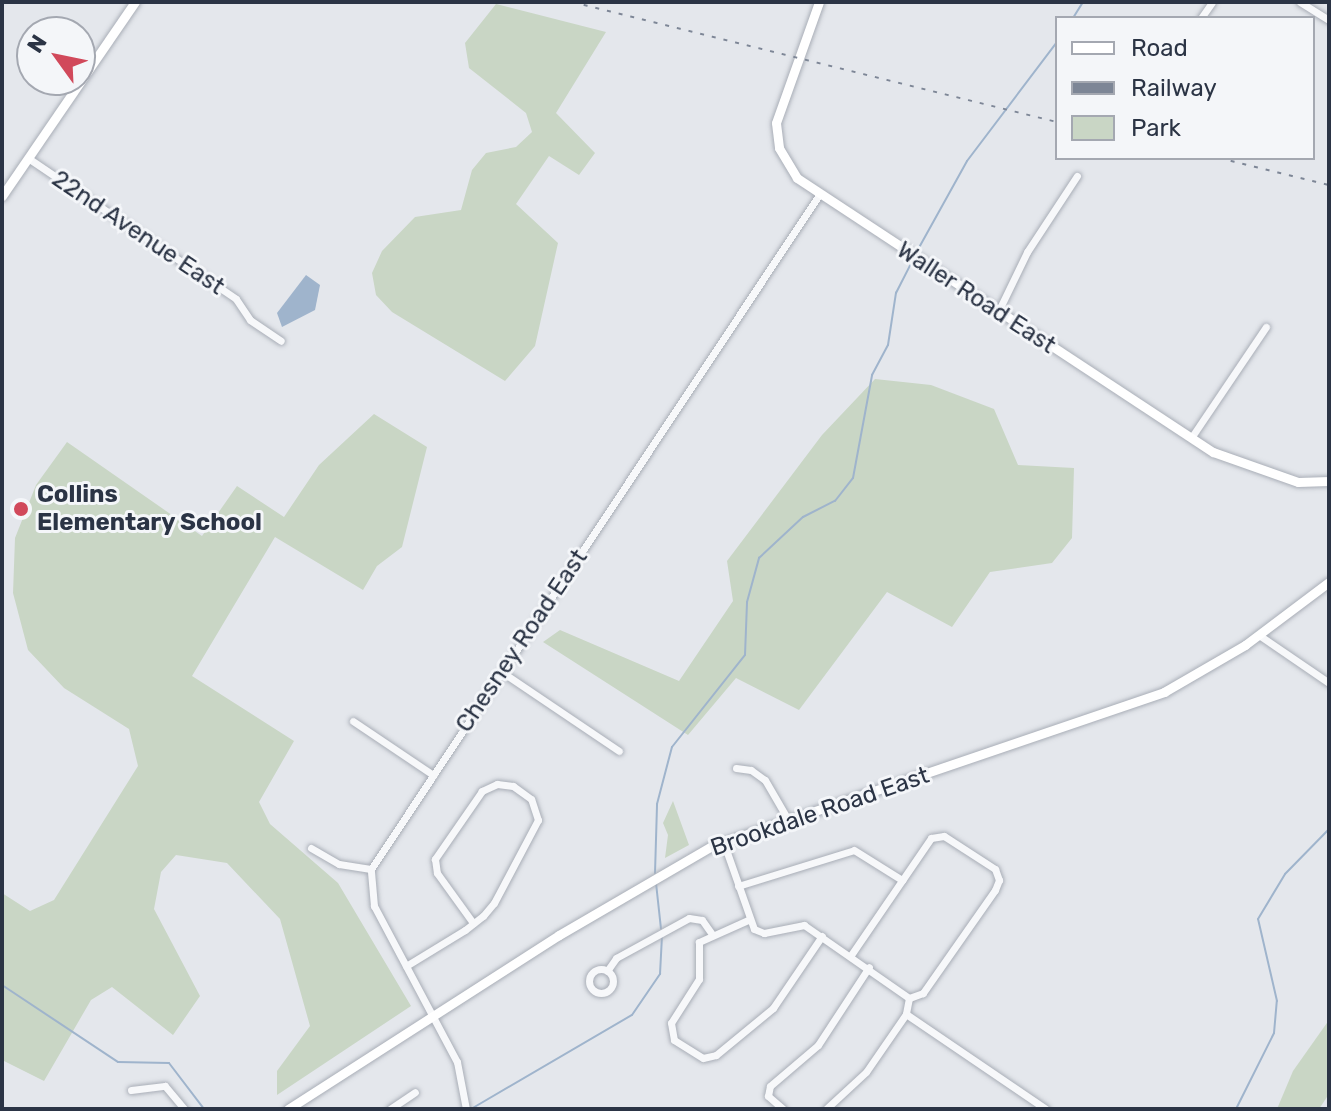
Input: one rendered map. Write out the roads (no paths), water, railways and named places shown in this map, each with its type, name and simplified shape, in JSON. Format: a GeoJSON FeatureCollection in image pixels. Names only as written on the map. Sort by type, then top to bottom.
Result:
{"type":"FeatureCollection","features":[{"type":"Feature","properties":{"kind":"main road"},"geometry":{"type":"LineString","coordinates":[[2,196],[135,2]]}},
{"type":"Feature","properties":{"kind":"main road","name":"Waller Road East"},"geometry":{"type":"LineString","coordinates":[[819,2],[776,134],[787,165],[819,195],[1191,438],[1253,469],[1298,482],[1329,481]]}},
{"type":"Feature","properties":{"kind":"main road","name":"Brookdale Road East"},"geometry":{"type":"LineString","coordinates":[[288,1109],[434,1014],[723,841],[1118,711],[1198,676],[1329,582]]}},
{"type":"Feature","properties":{"kind":"street"},"geometry":{"type":"LineString","coordinates":[[1300,2],[1329,20]]}},
{"type":"Feature","properties":{"kind":"street","name":"22nd Avenue East"},"geometry":{"type":"LineString","coordinates":[[28,158],[236,299],[250,320],[281,341]]}},
{"type":"Feature","properties":{"kind":"street"},"geometry":{"type":"LineString","coordinates":[[998,312],[1027,252],[1077,176]]}},
{"type":"Feature","properties":{"kind":"street","name":"Chesney Road East"},"geometry":{"type":"LineString","coordinates":[[371,869],[819,195]]}},
{"type":"Feature","properties":{"kind":"street"},"geometry":{"type":"LineString","coordinates":[[1191,438],[1266,327]]}},
{"type":"Feature","properties":{"kind":"street"},"geometry":{"type":"LineString","coordinates":[[1259,635],[1329,683]]}},
{"type":"Feature","properties":{"kind":"street"},"geometry":{"type":"LineString","coordinates":[[502,672],[619,751]]}},
{"type":"Feature","properties":{"kind":"street"},"geometry":{"type":"LineString","coordinates":[[353,721],[433,775]]}},
{"type":"Feature","properties":{"kind":"street"},"geometry":{"type":"LineString","coordinates":[[736,768],[751,770],[765,780],[787,818]]}},
{"type":"Feature","properties":{"kind":"street"},"geometry":{"type":"LineString","coordinates":[[406,966],[473,923],[494,903],[538,820],[531,799],[517,788],[497,784],[480,793],[434,864],[473,923]]}},
{"type":"Feature","properties":{"kind":"street"},"geometry":{"type":"LineString","coordinates":[[851,955],[928,841],[937,836],[995,869],[999,880],[923,993],[909,998]]}},
{"type":"Feature","properties":{"kind":"street"},"geometry":{"type":"LineString","coordinates":[[723,841],[748,920],[761,933],[800,924],[869,967],[909,998]]}},
{"type":"Feature","properties":{"kind":"street"},"geometry":{"type":"LineString","coordinates":[[311,848],[339,864],[371,869],[374,906],[434,1014],[465,1094],[466,1109]]}},
{"type":"Feature","properties":{"kind":"street"},"geometry":{"type":"LineString","coordinates":[[738,886],[854,850],[902,880]]}},
{"type":"Feature","properties":{"kind":"street"},"geometry":{"type":"LineString","coordinates":[[607,971],[616,958],[689,918],[702,920],[711,933]]}},
{"type":"Feature","properties":{"kind":"street"},"geometry":{"type":"LineString","coordinates":[[748,920],[711,933],[699,942],[699,979],[669,1032],[708,1058],[773,1008],[822,936]]}},
{"type":"Feature","properties":{"kind":"street"},"geometry":{"type":"LineString","coordinates":[[783,1109],[768,1096],[773,1082],[818,1045],[869,967]]}},
{"type":"Feature","properties":{"kind":"street"},"geometry":{"type":"LineString","coordinates":[[826,1109],[857,1083],[906,1014],[909,998]]}},
{"type":"Feature","properties":{"kind":"street"},"geometry":{"type":"LineString","coordinates":[[906,1014],[1046,1109]]}},
{"type":"Feature","properties":{"kind":"street"},"geometry":{"type":"LineString","coordinates":[[131,1090],[165,1086],[184,1109]]}},
{"type":"Feature","properties":{"kind":"street"},"geometry":{"type":"LineString","coordinates":[[390,1109],[415,1092]]}},
{"type":"Feature","properties":{"kind":"water"},"geometry":{"type":"Polygon","coordinates":[[[306,275],[320,285],[315,310],[282,327],[277,313],[306,275]]]}},
{"type":"Feature","properties":{"kind":"waterway"},"geometry":{"type":"LineString","coordinates":[[1074,16],[1083,2]]}},
{"type":"Feature","properties":{"kind":"waterway"},"geometry":{"type":"LineString","coordinates":[[916,253],[967,161],[1055,45]]}},
{"type":"Feature","properties":{"kind":"waterway"},"geometry":{"type":"LineString","coordinates":[[655,873],[657,804],[672,747],[745,655],[747,602],[759,558],[803,517],[835,501],[853,478],[872,375],[888,345],[896,293],[913,259]]}},
{"type":"Feature","properties":{"kind":"waterway"},"geometry":{"type":"LineString","coordinates":[[1236,1109],[1274,1033],[1277,1001],[1258,919],[1285,874],[1329,829]]}},
{"type":"Feature","properties":{"kind":"waterway"},"geometry":{"type":"LineString","coordinates":[[656,883],[661,929]]}},
{"type":"Feature","properties":{"kind":"waterway"},"geometry":{"type":"LineString","coordinates":[[471,1109],[632,1015],[660,974],[662,935]]}},
{"type":"Feature","properties":{"kind":"waterway"},"geometry":{"type":"LineString","coordinates":[[2,985],[118,1062],[169,1063],[204,1109]]}},
{"type":"Feature","properties":{"kind":"railway"},"geometry":{"type":"LineString","coordinates":[[572,2],[1055,122]]}},
{"type":"Feature","properties":{"kind":"railway"},"geometry":{"type":"LineString","coordinates":[[1227,160],[1329,185]]}},
{"type":"Feature","properties":{"kind":"place","name":"Collins Elementary School"},"geometry":{"type":"Point","coordinates":[21,509]}}]}
